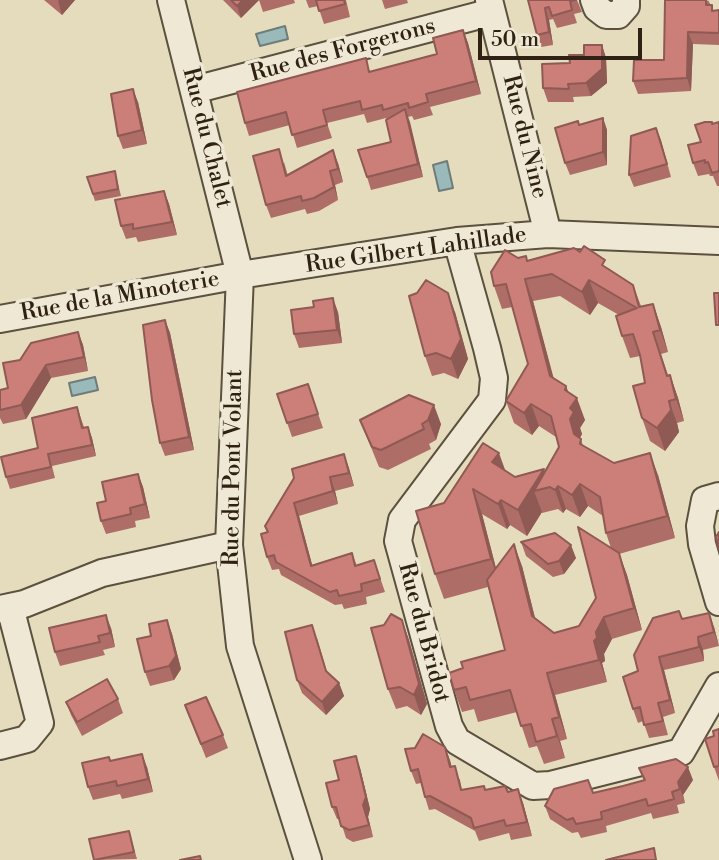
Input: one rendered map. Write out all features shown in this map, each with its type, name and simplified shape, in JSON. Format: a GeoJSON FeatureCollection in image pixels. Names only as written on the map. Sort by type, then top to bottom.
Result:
{"type":"FeatureCollection","features":[{"type":"Feature","properties":{"kind":"street","name":"Rue du Chalet"},"geometry":{"type":"LineString","coordinates":[[171,0],[240,275]]}},
{"type":"Feature","properties":{"kind":"street"},"geometry":{"type":"LineString","coordinates":[[594,0],[597,8],[606,15],[618,15],[626,6],[626,0]]}},
{"type":"Feature","properties":{"kind":"street","name":"Rue des Forgerons"},"geometry":{"type":"LineString","coordinates":[[194,90],[491,6]]}},
{"type":"Feature","properties":{"kind":"street","name":"Rue du Nine"},"geometry":{"type":"LineString","coordinates":[[491,6],[548,234]]}},
{"type":"Feature","properties":{"kind":"street","name":"Rue Gilbert Lahillade"},"geometry":{"type":"LineString","coordinates":[[240,275],[457,241],[548,234],[719,241]]}},
{"type":"Feature","properties":{"kind":"street","name":"Rue du Bridot"},"geometry":{"type":"LineString","coordinates":[[457,241],[494,378],[492,400],[402,520],[398,541],[449,726],[457,741],[533,786],[550,785],[681,752],[719,686]]}},
{"type":"Feature","properties":{"kind":"street","name":"Rue de la Minoterie"},"geometry":{"type":"LineString","coordinates":[[0,319],[240,275]]}},
{"type":"Feature","properties":{"kind":"street","name":"Rue du Pont Volant"},"geometry":{"type":"LineString","coordinates":[[240,275],[229,544],[240,646],[308,860]]}},
{"type":"Feature","properties":{"kind":"street"},"geometry":{"type":"LineString","coordinates":[[712,498],[700,526],[702,544],[719,602]]}},
{"type":"Feature","properties":{"kind":"street"},"geometry":{"type":"LineString","coordinates":[[0,746],[27,739],[40,723],[5,608],[24,604],[102,573],[229,544]]}},
{"type":"Feature","properties":{"kind":"water"},"geometry":{"type":"Polygon","coordinates":[[[285,26],[288,39],[260,46],[256,34],[285,26]]]}},
{"type":"Feature","properties":{"kind":"water"},"geometry":{"type":"Polygon","coordinates":[[[447,161],[453,188],[439,191],[433,165],[447,161]]]}},
{"type":"Feature","properties":{"kind":"water"},"geometry":{"type":"Polygon","coordinates":[[[95,377],[98,390],[72,396],[69,383],[95,377]]]}},
{"type":"Feature","properties":{"kind":"building"},"geometry":{"type":"Polygon","coordinates":[[[231,0],[243,0],[237,6],[231,0]]]}},
{"type":"Feature","properties":{"kind":"building"},"geometry":{"type":"Polygon","coordinates":[[[316,0],[344,0],[345,4],[319,11],[316,0]]]}},
{"type":"Feature","properties":{"kind":"building"},"geometry":{"type":"Polygon","coordinates":[[[528,0],[576,0],[570,1],[572,10],[552,16],[549,7],[545,8],[549,32],[537,35],[528,0]]]}},
{"type":"Feature","properties":{"kind":"building"},"geometry":{"type":"Polygon","coordinates":[[[665,0],[706,0],[706,5],[712,5],[712,11],[719,10],[719,33],[688,32],[687,78],[633,81],[634,60],[664,60],[665,0]]]}},
{"type":"Feature","properties":{"kind":"building"},"geometry":{"type":"Polygon","coordinates":[[[463,30],[476,81],[426,94],[428,102],[409,108],[408,103],[383,110],[382,105],[362,110],[360,101],[323,110],[327,125],[292,135],[286,112],[245,123],[237,92],[366,58],[369,72],[437,54],[433,38],[463,30]]]}},
{"type":"Feature","properties":{"kind":"building"},"geometry":{"type":"Polygon","coordinates":[[[584,45],[602,45],[602,69],[586,83],[568,84],[569,89],[543,88],[542,64],[570,63],[569,55],[584,55],[584,45]]]}},
{"type":"Feature","properties":{"kind":"building"},"geometry":{"type":"Polygon","coordinates":[[[133,89],[142,130],[118,136],[111,94],[133,89]]]}},
{"type":"Feature","properties":{"kind":"building"},"geometry":{"type":"Polygon","coordinates":[[[405,109],[418,164],[367,177],[358,150],[391,142],[386,120],[405,109]]]}},
{"type":"Feature","properties":{"kind":"building"},"geometry":{"type":"Polygon","coordinates":[[[603,118],[603,152],[565,163],[555,128],[578,121],[579,125],[603,118]]]}},
{"type":"Feature","properties":{"kind":"building"},"geometry":{"type":"Polygon","coordinates":[[[719,122],[719,171],[712,173],[705,160],[693,163],[688,145],[701,142],[695,125],[719,122]]]}},
{"type":"Feature","properties":{"kind":"building"},"geometry":{"type":"Polygon","coordinates":[[[656,128],[667,164],[629,175],[631,136],[656,128]]]}},
{"type":"Feature","properties":{"kind":"building"},"geometry":{"type":"Polygon","coordinates":[[[279,149],[286,176],[333,150],[338,169],[330,171],[334,187],[314,198],[302,201],[301,196],[266,205],[253,156],[279,149]]]}},
{"type":"Feature","properties":{"kind":"building"},"geometry":{"type":"Polygon","coordinates":[[[115,171],[118,189],[93,194],[87,177],[115,171]]]}},
{"type":"Feature","properties":{"kind":"building"},"geometry":{"type":"Polygon","coordinates":[[[164,191],[172,222],[133,229],[133,224],[121,226],[115,200],[164,191]]]}},
{"type":"Feature","properties":{"kind":"building"},"geometry":{"type":"Polygon","coordinates":[[[584,246],[605,260],[602,265],[633,285],[639,307],[653,304],[660,330],[653,332],[667,376],[670,375],[676,399],[669,401],[671,410],[657,428],[642,418],[633,386],[645,383],[640,355],[633,334],[622,336],[616,316],[637,308],[589,280],[582,292],[552,274],[525,279],[550,376],[566,386],[565,390],[577,398],[570,408],[574,412],[570,419],[574,434],[581,439],[580,444],[614,463],[650,453],[667,516],[606,533],[600,497],[580,484],[572,495],[558,486],[555,490],[550,487],[534,491],[559,447],[551,416],[531,404],[524,413],[506,401],[528,364],[506,284],[494,286],[491,272],[505,250],[518,258],[526,256],[527,261],[574,248],[580,252],[584,246]]]}},
{"type":"Feature","properties":{"kind":"building"},"geometry":{"type":"Polygon","coordinates":[[[426,280],[448,293],[461,339],[451,359],[436,353],[425,356],[409,296],[417,293],[426,280]]]}},
{"type":"Feature","properties":{"kind":"building"},"geometry":{"type":"Polygon","coordinates":[[[714,293],[719,293],[719,325],[716,325],[714,293]]]}},
{"type":"Feature","properties":{"kind":"building"},"geometry":{"type":"Polygon","coordinates":[[[333,298],[337,330],[294,334],[291,310],[314,307],[313,301],[333,298]]]}},
{"type":"Feature","properties":{"kind":"building"},"geometry":{"type":"Polygon","coordinates":[[[165,320],[189,437],[160,443],[143,325],[165,320]]]}},
{"type":"Feature","properties":{"kind":"building"},"geometry":{"type":"Polygon","coordinates":[[[78,332],[84,357],[46,365],[21,405],[0,410],[0,390],[8,388],[3,363],[20,360],[31,343],[78,332]]]}},
{"type":"Feature","properties":{"kind":"building"},"geometry":{"type":"Polygon","coordinates":[[[308,384],[318,414],[287,423],[277,394],[308,384]]]}},
{"type":"Feature","properties":{"kind":"building"},"geometry":{"type":"Polygon","coordinates":[[[409,395],[434,405],[428,420],[422,424],[424,429],[381,450],[372,447],[360,420],[409,395]]]}},
{"type":"Feature","properties":{"kind":"building"},"geometry":{"type":"Polygon","coordinates":[[[77,407],[82,428],[88,427],[92,445],[48,454],[51,467],[6,477],[1,457],[38,448],[32,418],[77,407]]]}},
{"type":"Feature","properties":{"kind":"building"},"geometry":{"type":"Polygon","coordinates":[[[483,443],[499,453],[492,462],[515,477],[544,469],[518,510],[501,500],[498,504],[473,489],[491,559],[435,574],[416,511],[444,503],[483,443]]]}},
{"type":"Feature","properties":{"kind":"building"},"geometry":{"type":"Polygon","coordinates":[[[344,454],[349,473],[330,477],[333,491],[294,503],[311,566],[352,553],[355,566],[374,560],[380,579],[361,584],[362,591],[339,596],[337,590],[330,592],[276,562],[274,555],[267,557],[261,534],[268,532],[265,526],[294,478],[292,469],[344,454]]]}},
{"type":"Feature","properties":{"kind":"building"},"geometry":{"type":"Polygon","coordinates":[[[138,474],[145,504],[130,508],[131,514],[101,521],[97,503],[106,501],[102,482],[138,474]]]}},
{"type":"Feature","properties":{"kind":"building"},"geometry":{"type":"Polygon","coordinates":[[[578,527],[619,553],[634,608],[604,617],[594,641],[599,660],[547,673],[559,717],[552,719],[557,736],[536,742],[531,724],[521,726],[510,690],[470,700],[466,687],[454,690],[449,673],[463,668],[461,662],[505,650],[487,580],[514,544],[532,616],[554,633],[579,626],[596,598],[578,527]]]}},
{"type":"Feature","properties":{"kind":"building"},"geometry":{"type":"Polygon","coordinates":[[[555,533],[571,545],[559,561],[548,564],[521,542],[555,533]]]}},
{"type":"Feature","properties":{"kind":"building"},"geometry":{"type":"Polygon","coordinates":[[[679,611],[682,619],[709,613],[714,632],[698,637],[699,647],[659,657],[670,700],[658,703],[663,721],[644,725],[640,707],[633,709],[623,677],[638,671],[634,655],[653,618],[679,611]]]}},
{"type":"Feature","properties":{"kind":"building"},"geometry":{"type":"Polygon","coordinates":[[[391,614],[402,620],[419,684],[414,695],[400,687],[388,689],[371,628],[384,625],[391,614]]]}},
{"type":"Feature","properties":{"kind":"building"},"geometry":{"type":"Polygon","coordinates":[[[106,615],[110,633],[98,636],[100,642],[55,652],[49,628],[106,615]]]}},
{"type":"Feature","properties":{"kind":"building"},"geometry":{"type":"Polygon","coordinates":[[[167,620],[176,656],[169,666],[145,672],[137,639],[151,636],[149,624],[167,620]]]}},
{"type":"Feature","properties":{"kind":"building"},"geometry":{"type":"Polygon","coordinates":[[[312,625],[326,671],[339,683],[322,702],[297,680],[285,632],[312,625]]]}},
{"type":"Feature","properties":{"kind":"building"},"geometry":{"type":"Polygon","coordinates":[[[107,679],[118,699],[77,722],[66,702],[107,679]]]}},
{"type":"Feature","properties":{"kind":"building"},"geometry":{"type":"Polygon","coordinates":[[[206,697],[223,735],[201,744],[185,705],[206,697]]]}},
{"type":"Feature","properties":{"kind":"building"},"geometry":{"type":"Polygon","coordinates":[[[719,729],[719,766],[714,767],[705,739],[714,736],[713,731],[719,729]]]}},
{"type":"Feature","properties":{"kind":"building"},"geometry":{"type":"Polygon","coordinates":[[[423,734],[445,747],[450,767],[455,766],[461,790],[484,786],[485,790],[505,786],[508,792],[518,789],[527,822],[506,826],[504,820],[474,828],[471,818],[430,796],[425,797],[418,769],[411,771],[405,749],[415,748],[423,734]]]}},
{"type":"Feature","properties":{"kind":"building"},"geometry":{"type":"Polygon","coordinates":[[[142,754],[148,779],[117,786],[116,781],[88,787],[82,763],[109,757],[110,761],[142,754]]]}},
{"type":"Feature","properties":{"kind":"building"},"geometry":{"type":"Polygon","coordinates":[[[356,756],[366,797],[363,805],[369,825],[349,830],[341,826],[336,807],[332,807],[326,783],[339,780],[334,761],[356,756]]]}},
{"type":"Feature","properties":{"kind":"building"},"geometry":{"type":"Polygon","coordinates":[[[676,759],[688,767],[678,782],[680,789],[672,792],[674,799],[648,806],[646,799],[601,812],[602,819],[576,824],[573,818],[567,820],[545,806],[554,789],[588,780],[593,793],[623,786],[645,780],[639,768],[676,759]]]}},
{"type":"Feature","properties":{"kind":"building"},"geometry":{"type":"Polygon","coordinates":[[[129,831],[134,852],[94,860],[89,839],[129,831]]]}},
{"type":"Feature","properties":{"kind":"building"},"geometry":{"type":"Polygon","coordinates":[[[654,848],[656,860],[606,860],[654,848]]]}},
{"type":"Feature","properties":{"kind":"building"},"geometry":{"type":"Polygon","coordinates":[[[200,856],[201,860],[180,860],[200,856]]]}}]}
